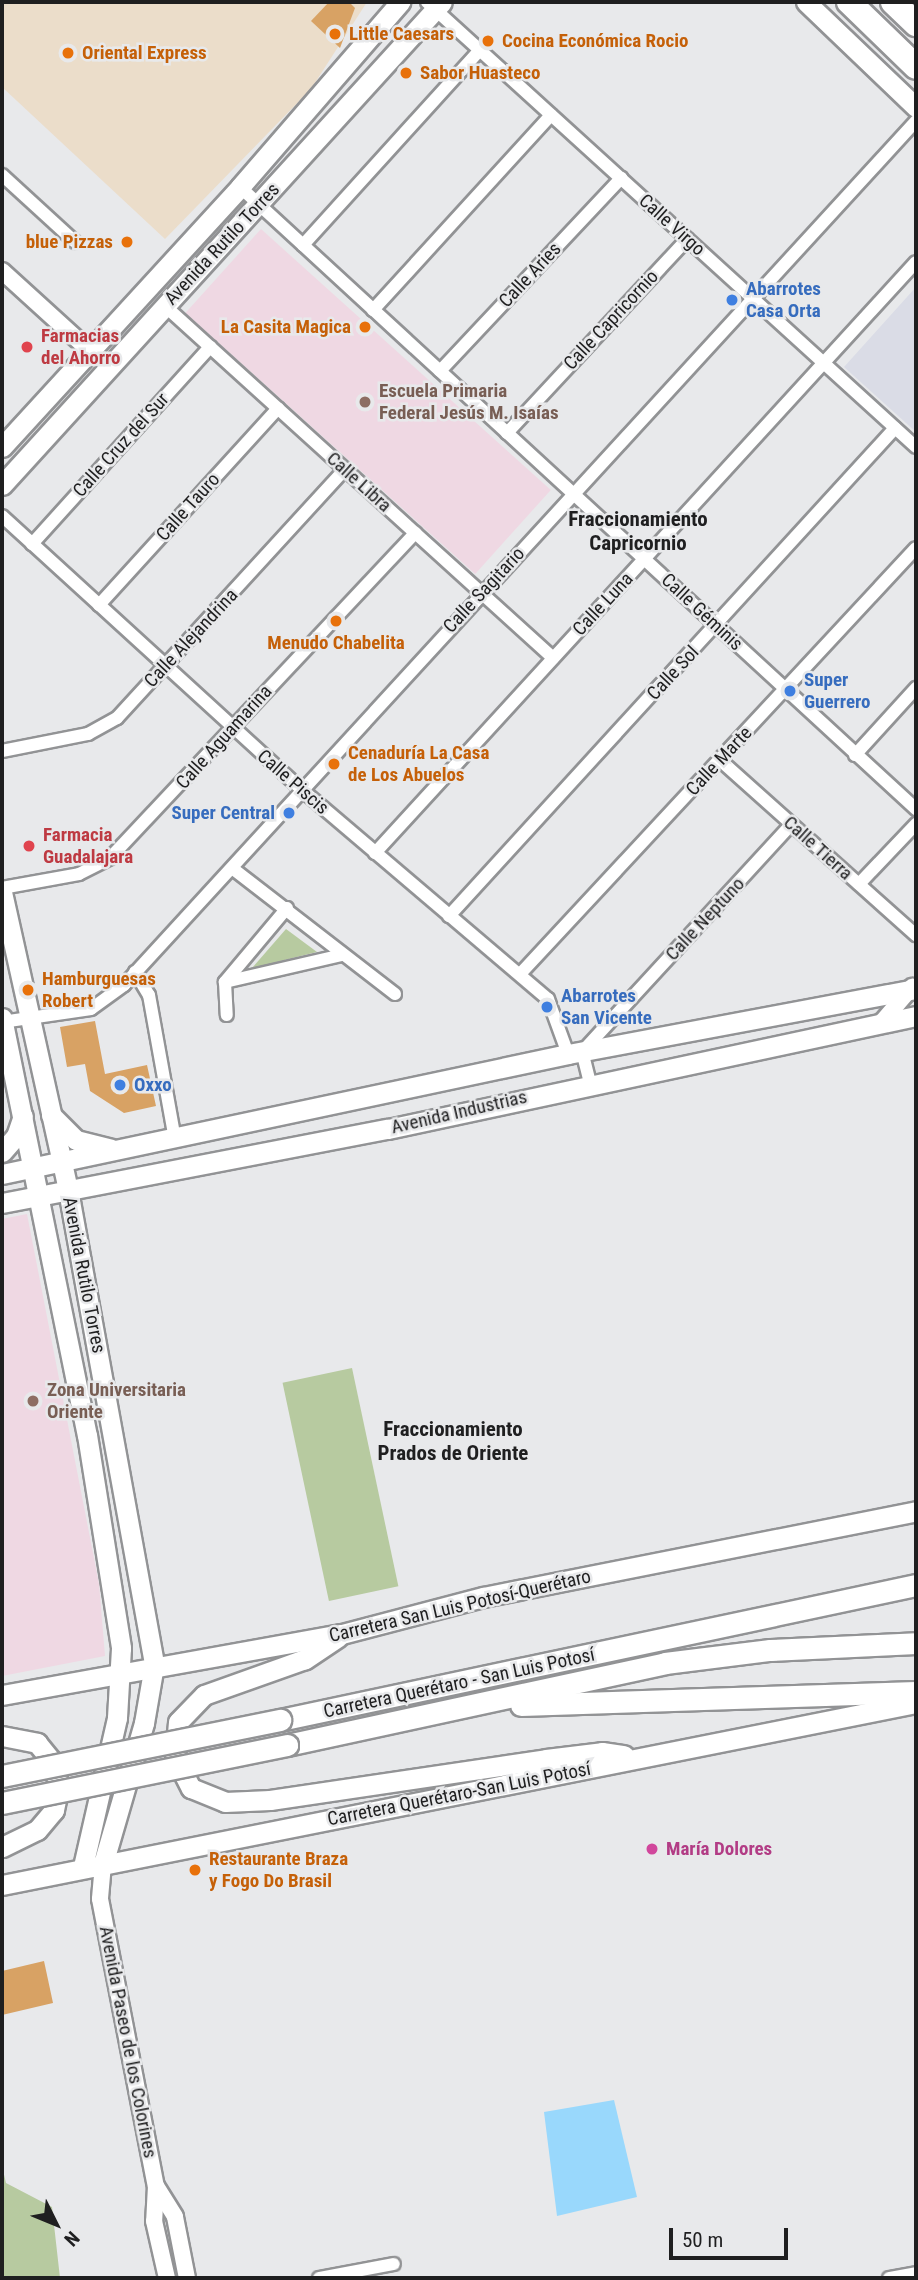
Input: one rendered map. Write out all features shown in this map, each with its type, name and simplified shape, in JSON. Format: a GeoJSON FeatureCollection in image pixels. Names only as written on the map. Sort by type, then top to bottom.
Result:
{"type":"FeatureCollection","features":[{"type":"Feature","properties":{"kind":"highway"},"geometry":{"type":"LineString","coordinates":[[849,2],[915,66]]}},
{"type":"Feature","properties":{"kind":"highway"},"geometry":{"type":"LineString","coordinates":[[892,2],[916,24]]}},
{"type":"Feature","properties":{"kind":"highway"},"geometry":{"type":"LineString","coordinates":[[850,1600],[916,1569]]}},
{"type":"Feature","properties":{"kind":"highway","name":"Carretera Querétaro - San Luis Potosí"},"geometry":{"type":"LineString","coordinates":[[2,1776],[916,1585]]}},
{"type":"Feature","properties":{"kind":"highway","name":"Carretera Querétaro - San Luis Potosí"},"geometry":{"type":"LineString","coordinates":[[2,1803],[287,1745],[665,1663],[770,1650],[916,1643]]}},
{"type":"Feature","properties":{"kind":"highway"},"geometry":{"type":"LineString","coordinates":[[466,1706],[916,1692]]}},
{"type":"Feature","properties":{"kind":"main road","name":"Avenida Rutilo Torres"},"geometry":{"type":"LineString","coordinates":[[2,447],[240,187],[400,2]]}},
{"type":"Feature","properties":{"kind":"main road"},"geometry":{"type":"LineString","coordinates":[[806,2],[916,107]]}},
{"type":"Feature","properties":{"kind":"main road","name":"Avenida Rutilo Torres"},"geometry":{"type":"LineString","coordinates":[[2,485],[259,205],[435,4]]}},
{"type":"Feature","properties":{"kind":"main road","name":"Avenida Rutilo Torres"},"geometry":{"type":"LineString","coordinates":[[2,890],[68,1190],[154,1665],[144,1723],[103,1864]]}},
{"type":"Feature","properties":{"kind":"main road","name":"Avenida Industrias"},"geometry":{"type":"LineString","coordinates":[[2,1174],[575,1053],[838,1004],[914,987]]}},
{"type":"Feature","properties":{"kind":"main road"},"geometry":{"type":"LineString","coordinates":[[838,1004],[841,1031]]}},
{"type":"Feature","properties":{"kind":"main road","name":"Avenida Industrias"},"geometry":{"type":"LineString","coordinates":[[2,1203],[388,1129],[590,1083],[916,1016]]}},
{"type":"Feature","properties":{"kind":"main road","name":"Avenida Rutilo Torres"},"geometry":{"type":"LineString","coordinates":[[2,1021],[87,1435],[123,1671],[83,1867]]}},
{"type":"Feature","properties":{"kind":"main road"},"geometry":{"type":"LineString","coordinates":[[2,1152],[16,1136],[23,1115]]}},
{"type":"Feature","properties":{"kind":"main road"},"geometry":{"type":"LineString","coordinates":[[50,1115],[76,1140],[115,1151]]}},
{"type":"Feature","properties":{"kind":"main road","name":"Carretera San Luis Potosí-Querétaro"},"geometry":{"type":"LineString","coordinates":[[2,1695],[154,1665],[342,1634],[483,1597],[916,1511]]}},
{"type":"Feature","properties":{"kind":"main road"},"geometry":{"type":"LineString","coordinates":[[342,1634],[305,1660],[204,1695],[178,1722],[175,1757],[191,1788],[225,1802],[270,1800],[602,1752],[640,1758]]}},
{"type":"Feature","properties":{"kind":"main road","name":"Carretera Querétaro-San Luis Potosí"},"geometry":{"type":"LineString","coordinates":[[2,1885],[916,1703]]}},
{"type":"Feature","properties":{"kind":"main road"},"geometry":{"type":"LineString","coordinates":[[2,1736],[37,1744],[51,1760],[59,1786],[54,1810],[37,1830],[2,1847]]}},
{"type":"Feature","properties":{"kind":"street","name":"Calle Virgo"},"geometry":{"type":"LineString","coordinates":[[435,4],[480,50],[916,447]]}},
{"type":"Feature","properties":{"kind":"street"},"geometry":{"type":"LineString","coordinates":[[303,246],[480,50]]}},
{"type":"Feature","properties":{"kind":"street"},"geometry":{"type":"LineString","coordinates":[[373,310],[551,115]]}},
{"type":"Feature","properties":{"kind":"street","name":"Calle Sagitario"},"geometry":{"type":"LineString","coordinates":[[2,1021],[91,1009],[135,972],[573,494],[755,300],[916,121]]}},
{"type":"Feature","properties":{"kind":"street"},"geometry":{"type":"LineString","coordinates":[[2,175],[75,242]]}},
{"type":"Feature","properties":{"kind":"street","name":"Calle Aries"},"geometry":{"type":"LineString","coordinates":[[440,371],[621,178]]}},
{"type":"Feature","properties":{"kind":"street","name":"Calle Géminis"},"geometry":{"type":"LineString","coordinates":[[240,187],[916,809]]}},
{"type":"Feature","properties":{"kind":"street","name":"Calle Capricornio"},"geometry":{"type":"LineString","coordinates":[[507,433],[687,239]]}},
{"type":"Feature","properties":{"kind":"street","name":"Calle Luna"},"geometry":{"type":"LineString","coordinates":[[375,853],[916,262]]}},
{"type":"Feature","properties":{"kind":"street"},"geometry":{"type":"LineString","coordinates":[[4,277],[91,352]]}},
{"type":"Feature","properties":{"kind":"street","name":"Calle Libra"},"geometry":{"type":"LineString","coordinates":[[165,306],[553,658]]}},
{"type":"Feature","properties":{"kind":"street","name":"Calle Cruz del Sur"},"geometry":{"type":"LineString","coordinates":[[32,544],[211,347]]}},
{"type":"Feature","properties":{"kind":"street","name":"Calle Tauro"},"geometry":{"type":"LineString","coordinates":[[99,605],[278,408]]}},
{"type":"Feature","properties":{"kind":"street","name":"Calle Sol"},"geometry":{"type":"LineString","coordinates":[[449,916],[895,428]]}},
{"type":"Feature","properties":{"kind":"street","name":"Calle Alejandrina"},"geometry":{"type":"LineString","coordinates":[[2,751],[88,734],[117,718],[345,469]]}},
{"type":"Feature","properties":{"kind":"street","name":"Calle Piscis"},"geometry":{"type":"LineString","coordinates":[[2,516],[301,789],[449,916],[521,973],[548,999],[575,1053]]}},
{"type":"Feature","properties":{"kind":"street","name":"Calle Aguamarina"},"geometry":{"type":"LineString","coordinates":[[2,890],[79,874],[110,858],[415,533]]}},
{"type":"Feature","properties":{"kind":"street","name":"Calle Marte"},"geometry":{"type":"LineString","coordinates":[[521,973],[916,548]]}},
{"type":"Feature","properties":{"kind":"street"},"geometry":{"type":"LineString","coordinates":[[855,755],[916,688]]}},
{"type":"Feature","properties":{"kind":"street","name":"Calle Tierra"},"geometry":{"type":"LineString","coordinates":[[720,760],[916,935]]}},
{"type":"Feature","properties":{"kind":"street","name":"Calle Neptuno"},"geometry":{"type":"LineString","coordinates":[[575,1053],[792,824]]}},
{"type":"Feature","properties":{"kind":"street"},"geometry":{"type":"LineString","coordinates":[[859,884],[916,824]]}},
{"type":"Feature","properties":{"kind":"street"},"geometry":{"type":"LineString","coordinates":[[232,868],[395,994]]}},
{"type":"Feature","properties":{"kind":"street"},"geometry":{"type":"LineString","coordinates":[[227,1015],[225,982],[287,908]]}},
{"type":"Feature","properties":{"kind":"street"},"geometry":{"type":"LineString","coordinates":[[225,982],[342,955]]}},
{"type":"Feature","properties":{"kind":"street"},"geometry":{"type":"LineString","coordinates":[[135,972],[149,995],[175,1139]]}},
{"type":"Feature","properties":{"kind":"street"},"geometry":{"type":"LineString","coordinates":[[881,1023],[914,987]]}},
{"type":"Feature","properties":{"kind":"street"},"geometry":{"type":"LineString","coordinates":[[575,1053],[590,1083]]}},
{"type":"Feature","properties":{"kind":"street","name":"Avenida Paseo de los Colorines"},"geometry":{"type":"LineString","coordinates":[[103,1864],[100,1899],[156,2186],[154,2221],[167,2278]]}},
{"type":"Feature","properties":{"kind":"street","name":"Avenida Paseo de los Colorines"},"geometry":{"type":"LineString","coordinates":[[83,1867],[100,1899]]}},
{"type":"Feature","properties":{"kind":"street","name":"Avenida Paseo de los Colorines"},"geometry":{"type":"LineString","coordinates":[[156,2186],[175,2217],[187,2278]]}},
{"type":"Feature","properties":{"kind":"street"},"geometry":{"type":"LineString","coordinates":[[154,2221],[175,2217]]}},
{"type":"Feature","properties":{"kind":"street"},"geometry":{"type":"LineString","coordinates":[[162,2249],[181,2245]]}},
{"type":"Feature","properties":{"kind":"street"},"geometry":{"type":"LineString","coordinates":[[319,2278],[394,2264]]}},
{"type":"Feature","properties":{"kind":"street"},"geometry":{"type":"LineString","coordinates":[[889,2278],[916,2273]]}},
{"type":"Feature","properties":{"kind":"shaded area"},"geometry":{"type":"Polygon","coordinates":[[[2,2],[367,2],[311,89],[165,239],[2,87],[2,2]]]}},
{"type":"Feature","properties":{"kind":"shaded area","name":"Escuela Primaria Federal Jesús M. Isaías"},"geometry":{"type":"Polygon","coordinates":[[[261,229],[551,490],[475,574],[185,313],[261,229]]]}},
{"type":"Feature","properties":{"kind":"shaded area"},"geometry":{"type":"Polygon","coordinates":[[[916,287],[916,432],[844,367],[916,287]]]}},
{"type":"Feature","properties":{"kind":"shaded area","name":"Zona Universitaria Oriente"},"geometry":{"type":"Polygon","coordinates":[[[27,1214],[99,1584],[105,1656],[2,1676],[2,1219],[27,1214]]]}},
{"type":"Feature","properties":{"kind":"green space"},"geometry":{"type":"Polygon","coordinates":[[[286,929],[317,952],[252,968],[286,929]]]}},
{"type":"Feature","properties":{"kind":"green space"},"geometry":{"type":"Polygon","coordinates":[[[352,1368],[398,1586],[329,1601],[283,1383],[352,1368]]]}},
{"type":"Feature","properties":{"kind":"green space"},"geometry":{"type":"Polygon","coordinates":[[[2,2166],[6,2183],[52,2207],[60,2278],[2,2278],[2,2166]]]}},
{"type":"Feature","properties":{"kind":"water"},"geometry":{"type":"Polygon","coordinates":[[[614,2100],[637,2197],[557,2216],[544,2112],[614,2100]]]}},
{"type":"Feature","properties":{"kind":"building","name":"Little Caesars"},"geometry":{"type":"Polygon","coordinates":[[[329,2],[349,2],[355,8],[340,48],[311,21],[329,2]]]}},
{"type":"Feature","properties":{"kind":"building"},"geometry":{"type":"Polygon","coordinates":[[[95,1021],[105,1074],[147,1065],[156,1106],[124,1113],[90,1091],[85,1064],[67,1067],[60,1027],[95,1021]]]}},
{"type":"Feature","properties":{"kind":"building"},"geometry":{"type":"Polygon","coordinates":[[[44,1961],[53,2003],[2,2015],[2,1971],[44,1961]]]}},
{"type":"Feature","properties":{"kind":"place","name":"Little Caesars"},"geometry":{"type":"Point","coordinates":[335,34]}},
{"type":"Feature","properties":{"kind":"place","name":"Cocina Económica Rocio"},"geometry":{"type":"Point","coordinates":[488,41]}},
{"type":"Feature","properties":{"kind":"place","name":"Oriental Express"},"geometry":{"type":"Point","coordinates":[68,53]}},
{"type":"Feature","properties":{"kind":"place","name":"Sabor Huasteco"},"geometry":{"type":"Point","coordinates":[406,73]}},
{"type":"Feature","properties":{"kind":"place","name":"blue Pizzas"},"geometry":{"type":"Point","coordinates":[127,242]}},
{"type":"Feature","properties":{"kind":"place","name":"Abarrotes Casa Orta"},"geometry":{"type":"Point","coordinates":[732,300]}},
{"type":"Feature","properties":{"kind":"place","name":"La Casita Magica"},"geometry":{"type":"Point","coordinates":[365,327]}},
{"type":"Feature","properties":{"kind":"place","name":"Farmacias del Ahorro"},"geometry":{"type":"Point","coordinates":[27,347]}},
{"type":"Feature","properties":{"kind":"place","name":"Escuela Primaria Federal Jesús M. Isaías"},"geometry":{"type":"Point","coordinates":[365,402]}},
{"type":"Feature","properties":{"kind":"place","name":"Menudo Chabelita"},"geometry":{"type":"Point","coordinates":[336,621]}},
{"type":"Feature","properties":{"kind":"place","name":"Super Guerrero"},"geometry":{"type":"Point","coordinates":[790,691]}},
{"type":"Feature","properties":{"kind":"place","name":"Cenaduría La Casa de Los Abuelos"},"geometry":{"type":"Point","coordinates":[334,764]}},
{"type":"Feature","properties":{"kind":"place","name":"Super Central"},"geometry":{"type":"Point","coordinates":[289,813]}},
{"type":"Feature","properties":{"kind":"place","name":"Farmacia Guadalajara"},"geometry":{"type":"Point","coordinates":[29,846]}},
{"type":"Feature","properties":{"kind":"place","name":"Hamburguesas Robert"},"geometry":{"type":"Point","coordinates":[28,990]}},
{"type":"Feature","properties":{"kind":"place","name":"Abarrotes San Vicente"},"geometry":{"type":"Point","coordinates":[547,1007]}},
{"type":"Feature","properties":{"kind":"place","name":"Oxxo"},"geometry":{"type":"Point","coordinates":[120,1085]}},
{"type":"Feature","properties":{"kind":"place","name":"Zona Universitaria Oriente"},"geometry":{"type":"Point","coordinates":[33,1401]}},
{"type":"Feature","properties":{"kind":"place","name":"María Dolores"},"geometry":{"type":"Point","coordinates":[652,1849]}},
{"type":"Feature","properties":{"kind":"place","name":"Restaurante Braza y Fogo Do Brasil"},"geometry":{"type":"Point","coordinates":[195,1870]}},
{"type":"Feature","properties":{"kind":"district","name":"Fraccionamiento Capricornio"},"geometry":{"type":"Point","coordinates":[638,531]}},
{"type":"Feature","properties":{"kind":"district","name":"Fraccionamiento Prados de Oriente"},"geometry":{"type":"Point","coordinates":[453,1441]}}]}
